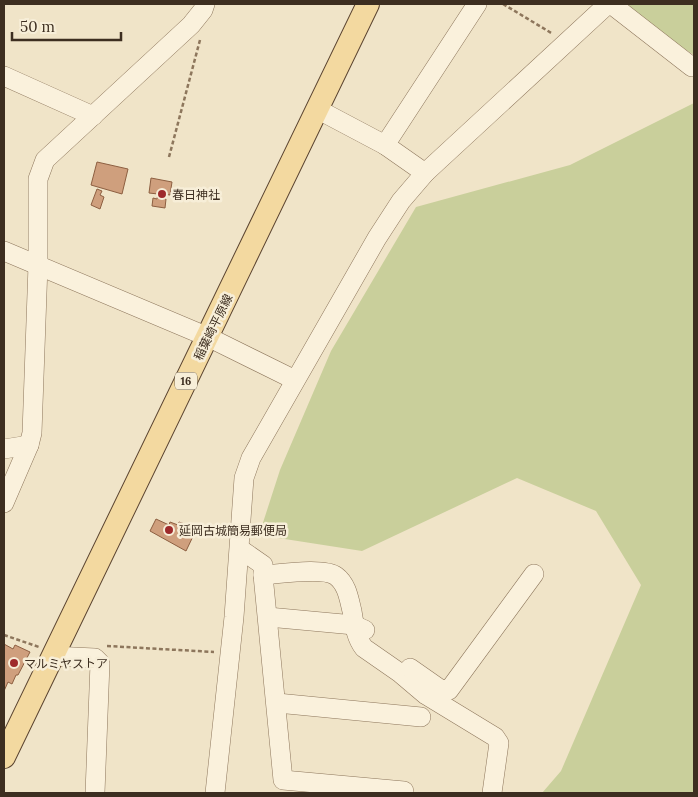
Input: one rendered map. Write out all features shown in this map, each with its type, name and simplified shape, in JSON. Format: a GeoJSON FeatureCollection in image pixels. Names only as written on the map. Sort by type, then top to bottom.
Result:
{"type":"FeatureCollection","features":[{"type":"Feature","properties":{"kind":"main road","name":"稲葉崎平原線"},"geometry":{"type":"LineString","coordinates":[[4,758],[368,4]]}},
{"type":"Feature","properties":{"kind":"street"},"geometry":{"type":"LineString","coordinates":[[385,145],[477,4]]}},
{"type":"Feature","properties":{"kind":"street"},"geometry":{"type":"LineString","coordinates":[[215,793],[240,549],[244,478],[251,458],[295,380],[377,238],[401,201],[425,173],[610,4],[692,67]]}},
{"type":"Feature","properties":{"kind":"street"},"geometry":{"type":"LineString","coordinates":[[4,503],[32,433],[38,265],[38,179],[45,160],[191,25],[198,6]]}},
{"type":"Feature","properties":{"kind":"street"},"geometry":{"type":"LineString","coordinates":[[4,76],[92,116]]}},
{"type":"Feature","properties":{"kind":"street"},"geometry":{"type":"LineString","coordinates":[[317,109],[385,145],[425,173]]}},
{"type":"Feature","properties":{"kind":"street"},"geometry":{"type":"LineString","coordinates":[[4,251],[208,337],[295,380]]}},
{"type":"Feature","properties":{"kind":"street"},"geometry":{"type":"LineString","coordinates":[[4,449],[29,444]]}},
{"type":"Feature","properties":{"kind":"street"},"geometry":{"type":"LineString","coordinates":[[240,549],[263,564],[283,780],[404,791],[404,793]]}},
{"type":"Feature","properties":{"kind":"street"},"geometry":{"type":"LineString","coordinates":[[263,575],[327,572],[337,576],[348,592],[354,625],[359,642],[364,648],[400,673],[426,695],[495,737],[499,743],[492,793]]}},
{"type":"Feature","properties":{"kind":"street"},"geometry":{"type":"LineString","coordinates":[[268,617],[354,625],[364,628],[372,641],[440,689],[449,690],[534,574]]}},
{"type":"Feature","properties":{"kind":"street"},"geometry":{"type":"LineString","coordinates":[[53,654],[95,658],[100,663],[95,793]]}},
{"type":"Feature","properties":{"kind":"street"},"geometry":{"type":"LineString","coordinates":[[277,704],[420,717]]}},
{"type":"Feature","properties":{"kind":"path"},"geometry":{"type":"LineString","coordinates":[[503,4],[567,42]]}},
{"type":"Feature","properties":{"kind":"path"},"geometry":{"type":"LineString","coordinates":[[170,157],[202,35],[198,6]]}},
{"type":"Feature","properties":{"kind":"path"},"geometry":{"type":"LineString","coordinates":[[4,635],[53,654]]}},
{"type":"Feature","properties":{"kind":"path"},"geometry":{"type":"LineString","coordinates":[[106,646],[230,653]]}},
{"type":"Feature","properties":{"kind":"green space"},"geometry":{"type":"Polygon","coordinates":[[[628,4],[694,4],[694,55],[624,11],[628,4]]]}},
{"type":"Feature","properties":{"kind":"green space"},"geometry":{"type":"Polygon","coordinates":[[[694,103],[694,793],[542,793],[561,771],[641,585],[596,511],[517,478],[362,551],[259,535],[280,470],[331,351],[416,207],[570,165],[694,103]]]}},
{"type":"Feature","properties":{"kind":"building"},"geometry":{"type":"Polygon","coordinates":[[[97,162],[128,169],[122,194],[91,185],[97,162]]]}},
{"type":"Feature","properties":{"kind":"building","name":"春日神社"},"geometry":{"type":"Polygon","coordinates":[[[151,178],[172,182],[170,195],[163,194],[163,198],[166,199],[165,208],[152,206],[153,198],[157,199],[158,194],[149,193],[151,178]]]}},
{"type":"Feature","properties":{"kind":"building"},"geometry":{"type":"Polygon","coordinates":[[[97,189],[102,191],[100,195],[104,197],[100,209],[91,205],[97,189]]]}},
{"type":"Feature","properties":{"kind":"building"},"geometry":{"type":"Polygon","coordinates":[[[156,519],[169,525],[170,522],[178,525],[179,522],[197,528],[186,551],[150,531],[156,519]]]}},
{"type":"Feature","properties":{"kind":"building","name":"マルミヤストア"},"geometry":{"type":"Polygon","coordinates":[[[4,644],[13,649],[15,645],[30,652],[12,684],[8,682],[4,691],[4,644]]]}},
{"type":"Feature","properties":{"kind":"place","name":"春日神社"},"geometry":{"type":"Point","coordinates":[162,194]}},
{"type":"Feature","properties":{"kind":"place","name":"延岡古城簡易郵便局"},"geometry":{"type":"Point","coordinates":[169,530]}},
{"type":"Feature","properties":{"kind":"place","name":"マルミヤストア"},"geometry":{"type":"Point","coordinates":[14,663]}}]}
